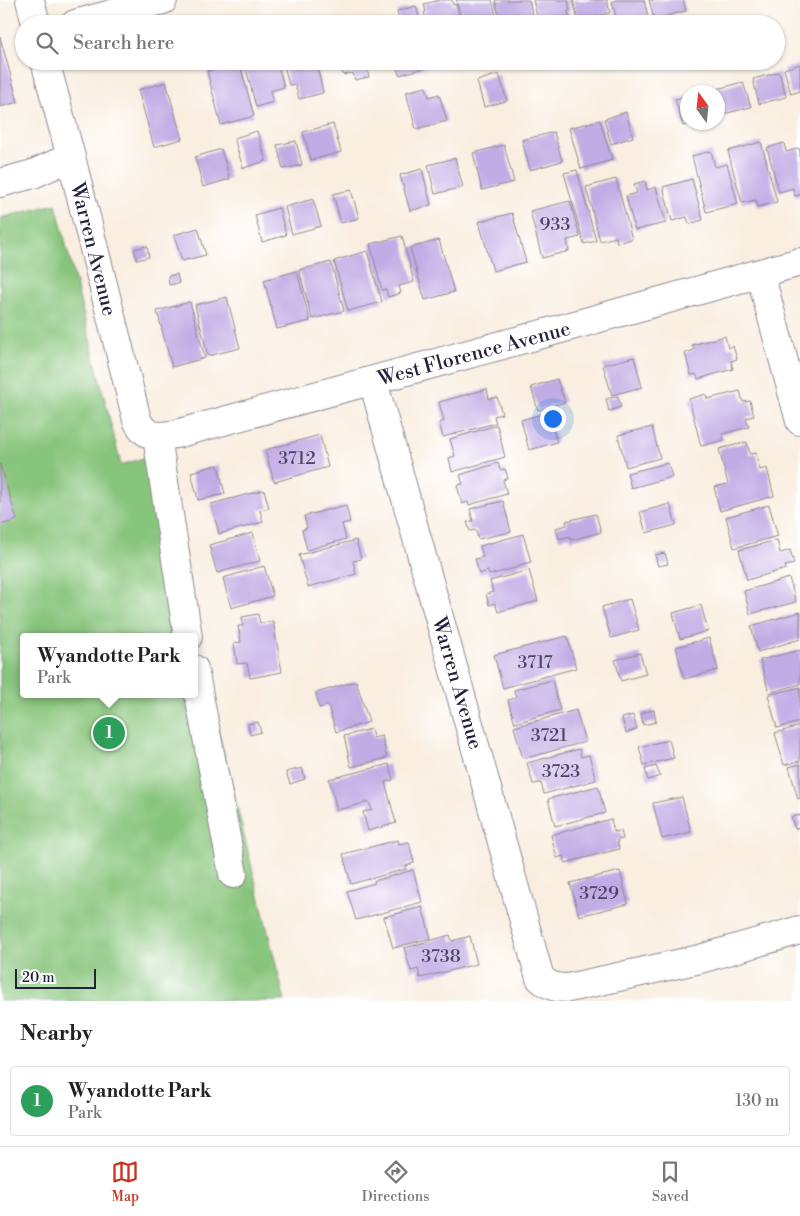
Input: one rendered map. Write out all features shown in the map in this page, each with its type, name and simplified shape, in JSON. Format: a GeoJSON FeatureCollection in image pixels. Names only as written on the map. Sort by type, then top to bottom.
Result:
{"type":"FeatureCollection","features":[{"type":"Feature","properties":{"kind":"street"},"geometry":{"type":"LineString","coordinates":[[30,0],[34,15]]}},
{"type":"Feature","properties":{"kind":"street"},"geometry":{"type":"LineString","coordinates":[[108,15],[162,0]]}},
{"type":"Feature","properties":{"kind":"street","name":"Warren Avenue"},"geometry":{"type":"LineString","coordinates":[[47,70],[137,420],[140,428],[152,435]]}},
{"type":"Feature","properties":{"kind":"street"},"geometry":{"type":"LineString","coordinates":[[0,183],[33,174],[71,157]]}},
{"type":"Feature","properties":{"kind":"street","name":"West Florence Avenue"},"geometry":{"type":"LineString","coordinates":[[152,435],[176,434],[800,262]]}},
{"type":"Feature","properties":{"kind":"street"},"geometry":{"type":"LineString","coordinates":[[760,273],[800,421]]}},
{"type":"Feature","properties":{"kind":"street","name":"Warren Avenue"},"geometry":{"type":"LineString","coordinates":[[373,380],[540,978],[556,988],[568,988],[700,959],[800,930]]}},
{"type":"Feature","properties":{"kind":"street"},"geometry":{"type":"LineString","coordinates":[[152,435],[187,633]]}},
{"type":"Feature","properties":{"kind":"street"},"geometry":{"type":"LineString","coordinates":[[198,690],[233,874]]}},
{"type":"Feature","properties":{"kind":"green space"},"geometry":{"type":"Polygon","coordinates":[[[56,204],[121,465],[150,456],[194,633],[20,633],[20,698],[198,698],[198,650],[285,1001],[0,1001],[0,218],[56,204]]]}},
{"type":"Feature","properties":{"kind":"building"},"geometry":{"type":"Polygon","coordinates":[[[440,0],[452,0],[453,5],[456,4],[459,15],[425,15],[424,4],[440,0]]]}},
{"type":"Feature","properties":{"kind":"building"},"geometry":{"type":"Polygon","coordinates":[[[456,0],[492,0],[496,15],[460,15],[456,0]]]}},
{"type":"Feature","properties":{"kind":"building"},"geometry":{"type":"Polygon","coordinates":[[[495,0],[529,0],[533,15],[499,15],[495,0]]]}},
{"type":"Feature","properties":{"kind":"building"},"geometry":{"type":"Polygon","coordinates":[[[533,0],[568,0],[569,15],[537,15],[533,0]]]}},
{"type":"Feature","properties":{"kind":"building"},"geometry":{"type":"Polygon","coordinates":[[[573,0],[607,0],[610,13],[602,15],[577,15],[573,0]]]}},
{"type":"Feature","properties":{"kind":"building"},"geometry":{"type":"Polygon","coordinates":[[[616,0],[644,0],[648,15],[616,15],[612,2],[616,0]]]}},
{"type":"Feature","properties":{"kind":"building"},"geometry":{"type":"Polygon","coordinates":[[[649,0],[683,0],[686,11],[670,15],[653,15],[649,0]]]}},
{"type":"Feature","properties":{"kind":"building"},"geometry":{"type":"Polygon","coordinates":[[[416,6],[418,15],[398,15],[397,11],[416,6]]]}},
{"type":"Feature","properties":{"kind":"building"},"geometry":{"type":"Polygon","coordinates":[[[0,37],[18,102],[0,107],[0,37]]]}},
{"type":"Feature","properties":{"kind":"building"},"geometry":{"type":"Polygon","coordinates":[[[800,64],[800,91],[791,94],[785,69],[800,64]]]}},
{"type":"Feature","properties":{"kind":"building"},"geometry":{"type":"Polygon","coordinates":[[[241,70],[254,116],[221,125],[207,71],[241,70]]]}},
{"type":"Feature","properties":{"kind":"building"},"geometry":{"type":"Polygon","coordinates":[[[246,70],[279,70],[284,87],[270,91],[273,102],[256,107],[246,70]]]}},
{"type":"Feature","properties":{"kind":"building"},"geometry":{"type":"Polygon","coordinates":[[[285,70],[318,70],[323,93],[299,99],[295,84],[289,85],[285,70]]]}},
{"type":"Feature","properties":{"kind":"building"},"geometry":{"type":"Polygon","coordinates":[[[342,70],[367,70],[369,77],[355,80],[353,73],[343,75],[342,70]]]}},
{"type":"Feature","properties":{"kind":"building"},"geometry":{"type":"Polygon","coordinates":[[[398,70],[418,70],[399,75],[398,70]]]}},
{"type":"Feature","properties":{"kind":"building"},"geometry":{"type":"Polygon","coordinates":[[[779,72],[786,97],[759,104],[753,79],[779,72]]]}},
{"type":"Feature","properties":{"kind":"building"},"geometry":{"type":"Polygon","coordinates":[[[499,74],[507,101],[484,107],[477,81],[499,74]]]}},
{"type":"Feature","properties":{"kind":"building"},"geometry":{"type":"Polygon","coordinates":[[[166,82],[182,139],[154,147],[138,90],[166,82]]]}},
{"type":"Feature","properties":{"kind":"building"},"geometry":{"type":"Polygon","coordinates":[[[743,82],[751,107],[725,114],[725,87],[743,82]]]}},
{"type":"Feature","properties":{"kind":"building"},"geometry":{"type":"Polygon","coordinates":[[[426,87],[429,97],[439,94],[447,121],[416,129],[406,92],[426,87]]]}},
{"type":"Feature","properties":{"kind":"building"},"geometry":{"type":"Polygon","coordinates":[[[680,98],[680,116],[675,99],[680,98]]]}},
{"type":"Feature","properties":{"kind":"building"},"geometry":{"type":"Polygon","coordinates":[[[626,112],[633,137],[611,144],[604,119],[626,112]]]}},
{"type":"Feature","properties":{"kind":"building"},"geometry":{"type":"Polygon","coordinates":[[[600,120],[612,160],[581,169],[569,128],[600,120]]]}},
{"type":"Feature","properties":{"kind":"building"},"geometry":{"type":"Polygon","coordinates":[[[333,124],[341,152],[311,160],[303,132],[333,124]]]}},
{"type":"Feature","properties":{"kind":"building"},"geometry":{"type":"Polygon","coordinates":[[[257,131],[266,161],[243,168],[234,138],[257,131]]]}},
{"type":"Feature","properties":{"kind":"building"},"geometry":{"type":"Polygon","coordinates":[[[554,132],[562,161],[530,170],[522,140],[554,132]]]}},
{"type":"Feature","properties":{"kind":"building"},"geometry":{"type":"Polygon","coordinates":[[[296,141],[302,165],[283,169],[277,145],[296,141]]]}},
{"type":"Feature","properties":{"kind":"building"},"geometry":{"type":"Polygon","coordinates":[[[761,142],[777,202],[758,207],[756,200],[742,203],[728,151],[761,142]]]}},
{"type":"Feature","properties":{"kind":"building"},"geometry":{"type":"Polygon","coordinates":[[[784,143],[786,152],[799,148],[800,195],[795,196],[793,188],[779,192],[767,148],[784,143]]]}},
{"type":"Feature","properties":{"kind":"building"},"geometry":{"type":"Polygon","coordinates":[[[504,145],[514,182],[482,190],[473,153],[504,145]]]}},
{"type":"Feature","properties":{"kind":"building"},"geometry":{"type":"Polygon","coordinates":[[[221,149],[230,179],[203,187],[195,157],[221,149]]]}},
{"type":"Feature","properties":{"kind":"building"},"geometry":{"type":"Polygon","coordinates":[[[711,151],[715,167],[727,164],[738,204],[706,212],[692,156],[711,151]]]}},
{"type":"Feature","properties":{"kind":"building"},"geometry":{"type":"Polygon","coordinates":[[[455,158],[463,187],[435,194],[428,165],[455,158]]]}},
{"type":"Feature","properties":{"kind":"building"},"geometry":{"type":"Polygon","coordinates":[[[422,169],[431,205],[410,211],[400,175],[422,169]]]}},
{"type":"Feature","properties":{"kind":"building"},"geometry":{"type":"Polygon","coordinates":[[[577,170],[596,241],[584,244],[564,173],[577,170]]]}},
{"type":"Feature","properties":{"kind":"building"},"geometry":{"type":"Polygon","coordinates":[[[616,179],[632,239],[617,243],[616,237],[600,241],[586,187],[616,179]]]}},
{"type":"Feature","properties":{"kind":"building"},"geometry":{"type":"Polygon","coordinates":[[[692,179],[703,220],[689,224],[687,217],[672,221],[663,187],[692,179]]]}},
{"type":"Feature","properties":{"kind":"building"},"geometry":{"type":"Polygon","coordinates":[[[645,181],[647,190],[656,187],[666,223],[635,230],[626,196],[637,193],[634,184],[645,181]]]}},
{"type":"Feature","properties":{"kind":"building"},"geometry":{"type":"Polygon","coordinates":[[[351,190],[359,218],[341,223],[333,194],[351,190]]]}},
{"type":"Feature","properties":{"kind":"building"},"geometry":{"type":"Polygon","coordinates":[[[313,199],[321,226],[292,234],[285,207],[313,199]]]}},
{"type":"Feature","properties":{"kind":"building"},"geometry":{"type":"Polygon","coordinates":[[[570,201],[580,237],[567,240],[569,251],[542,258],[530,211],[570,201]]]}},
{"type":"Feature","properties":{"kind":"building"},"geometry":{"type":"Polygon","coordinates":[[[279,208],[286,235],[262,242],[255,215],[279,208]]]}},
{"type":"Feature","properties":{"kind":"building"},"geometry":{"type":"Polygon","coordinates":[[[512,213],[526,262],[493,271],[479,222],[512,213]]]}},
{"type":"Feature","properties":{"kind":"building"},"geometry":{"type":"Polygon","coordinates":[[[198,228],[206,255],[182,261],[174,235],[198,228]]]}},
{"type":"Feature","properties":{"kind":"building"},"geometry":{"type":"Polygon","coordinates":[[[402,236],[414,282],[399,286],[401,293],[388,297],[386,289],[382,290],[370,244],[402,236]]]}},
{"type":"Feature","properties":{"kind":"building"},"geometry":{"type":"Polygon","coordinates":[[[439,240],[454,292],[425,300],[410,248],[439,240]]]}},
{"type":"Feature","properties":{"kind":"building"},"geometry":{"type":"Polygon","coordinates":[[[147,246],[149,257],[137,260],[134,249],[147,246]]]}},
{"type":"Feature","properties":{"kind":"building"},"geometry":{"type":"Polygon","coordinates":[[[367,251],[382,302],[348,311],[334,261],[367,251]]]}},
{"type":"Feature","properties":{"kind":"building"},"geometry":{"type":"Polygon","coordinates":[[[331,262],[344,311],[312,319],[299,270],[331,262]]]}},
{"type":"Feature","properties":{"kind":"building"},"geometry":{"type":"Polygon","coordinates":[[[297,271],[310,321],[277,329],[264,280],[297,271]]]}},
{"type":"Feature","properties":{"kind":"building"},"geometry":{"type":"Polygon","coordinates":[[[177,274],[179,283],[169,285],[168,276],[177,274]]]}},
{"type":"Feature","properties":{"kind":"building"},"geometry":{"type":"Polygon","coordinates":[[[227,297],[240,348],[208,356],[195,305],[227,297]]]}},
{"type":"Feature","properties":{"kind":"building"},"geometry":{"type":"Polygon","coordinates":[[[190,302],[205,358],[172,367],[157,311],[190,302]]]}},
{"type":"Feature","properties":{"kind":"building"},"geometry":{"type":"Polygon","coordinates":[[[725,336],[728,348],[733,346],[737,359],[731,361],[733,369],[698,379],[696,374],[691,375],[685,353],[694,350],[692,345],[725,336]]]}},
{"type":"Feature","properties":{"kind":"building"},"geometry":{"type":"Polygon","coordinates":[[[634,357],[642,387],[612,395],[603,365],[634,357]]]}},
{"type":"Feature","properties":{"kind":"building"},"geometry":{"type":"Polygon","coordinates":[[[557,379],[565,402],[538,410],[531,387],[557,379]]]}},
{"type":"Feature","properties":{"kind":"building"},"geometry":{"type":"Polygon","coordinates":[[[487,389],[489,399],[497,397],[502,414],[494,416],[496,423],[443,437],[439,423],[444,421],[439,402],[487,389]]]}},
{"type":"Feature","properties":{"kind":"building"},"geometry":{"type":"Polygon","coordinates":[[[740,391],[743,402],[750,401],[754,416],[746,418],[749,427],[722,434],[724,440],[701,446],[689,399],[706,394],[707,399],[740,391]]]}},
{"type":"Feature","properties":{"kind":"building"},"geometry":{"type":"Polygon","coordinates":[[[618,396],[621,407],[609,411],[606,399],[618,396]]]}},
{"type":"Feature","properties":{"kind":"building"},"geometry":{"type":"Polygon","coordinates":[[[548,412],[557,442],[529,450],[521,420],[548,412]]]}},
{"type":"Feature","properties":{"kind":"building"},"geometry":{"type":"Polygon","coordinates":[[[497,425],[505,457],[452,472],[449,458],[455,456],[450,439],[497,425]]]}},
{"type":"Feature","properties":{"kind":"building"},"geometry":{"type":"Polygon","coordinates":[[[652,427],[660,458],[626,467],[618,435],[652,427]]]}},
{"type":"Feature","properties":{"kind":"building"},"geometry":{"type":"Polygon","coordinates":[[[320,435],[328,467],[274,482],[265,450],[320,435]]]}},
{"type":"Feature","properties":{"kind":"building"},"geometry":{"type":"Polygon","coordinates":[[[747,442],[750,454],[756,453],[760,470],[767,468],[774,496],[720,511],[714,487],[728,484],[719,449],[747,442]]]}},
{"type":"Feature","properties":{"kind":"building"},"geometry":{"type":"Polygon","coordinates":[[[498,463],[500,470],[505,469],[508,478],[503,480],[507,494],[469,505],[468,502],[462,504],[457,485],[463,484],[460,475],[498,463]]]}},
{"type":"Feature","properties":{"kind":"building"},"geometry":{"type":"Polygon","coordinates":[[[668,463],[672,477],[631,488],[627,473],[668,463]]]}},
{"type":"Feature","properties":{"kind":"building"},"geometry":{"type":"Polygon","coordinates":[[[0,464],[17,520],[0,525],[0,464]]]}},
{"type":"Feature","properties":{"kind":"building"},"geometry":{"type":"Polygon","coordinates":[[[218,465],[225,494],[198,500],[191,472],[218,465]]]}},
{"type":"Feature","properties":{"kind":"building"},"geometry":{"type":"Polygon","coordinates":[[[264,490],[269,508],[260,510],[263,522],[219,534],[211,504],[264,490]]]}},
{"type":"Feature","properties":{"kind":"building"},"geometry":{"type":"Polygon","coordinates":[[[503,501],[511,532],[478,539],[476,530],[470,531],[467,522],[473,521],[470,509],[503,501]]]}},
{"type":"Feature","properties":{"kind":"building"},"geometry":{"type":"Polygon","coordinates":[[[670,504],[676,525],[646,533],[640,512],[670,504]]]}},
{"type":"Feature","properties":{"kind":"building"},"geometry":{"type":"Polygon","coordinates":[[[346,505],[350,522],[342,524],[346,539],[307,550],[302,530],[307,528],[304,516],[346,505]]]}},
{"type":"Feature","properties":{"kind":"building"},"geometry":{"type":"Polygon","coordinates":[[[769,505],[778,536],[734,548],[726,517],[769,505]]]}},
{"type":"Feature","properties":{"kind":"building"},"geometry":{"type":"Polygon","coordinates":[[[596,514],[601,532],[571,540],[570,536],[559,539],[556,528],[567,525],[566,521],[596,514]]]}},
{"type":"Feature","properties":{"kind":"building"},"geometry":{"type":"Polygon","coordinates":[[[253,533],[260,561],[217,573],[209,545],[253,533]]]}},
{"type":"Feature","properties":{"kind":"building"},"geometry":{"type":"Polygon","coordinates":[[[523,534],[531,562],[489,575],[488,571],[479,574],[475,559],[483,557],[480,546],[523,534]]]}},
{"type":"Feature","properties":{"kind":"building"},"geometry":{"type":"Polygon","coordinates":[[[356,540],[361,559],[353,561],[356,574],[308,587],[299,555],[356,540]]]}},
{"type":"Feature","properties":{"kind":"building"},"geometry":{"type":"Polygon","coordinates":[[[777,540],[780,553],[790,550],[794,564],[785,566],[786,569],[747,580],[739,550],[777,540]]]}},
{"type":"Feature","properties":{"kind":"building"},"geometry":{"type":"Polygon","coordinates":[[[665,553],[668,564],[658,566],[655,555],[665,553]]]}},
{"type":"Feature","properties":{"kind":"building"},"geometry":{"type":"Polygon","coordinates":[[[264,566],[273,596],[231,608],[223,578],[264,566]]]}},
{"type":"Feature","properties":{"kind":"building"},"geometry":{"type":"Polygon","coordinates":[[[529,570],[538,601],[498,612],[495,603],[489,605],[486,594],[493,592],[490,581],[529,570]]]}},
{"type":"Feature","properties":{"kind":"building"},"geometry":{"type":"Polygon","coordinates":[[[789,578],[796,602],[750,614],[744,591],[789,578]]]}},
{"type":"Feature","properties":{"kind":"building"},"geometry":{"type":"Polygon","coordinates":[[[630,599],[639,630],[611,638],[602,607],[630,599]]]}},
{"type":"Feature","properties":{"kind":"building"},"geometry":{"type":"Polygon","coordinates":[[[701,605],[708,631],[680,639],[673,613],[701,605]]]}},
{"type":"Feature","properties":{"kind":"building"},"geometry":{"type":"Polygon","coordinates":[[[800,612],[800,639],[758,652],[751,626],[800,612]]]}},
{"type":"Feature","properties":{"kind":"building"},"geometry":{"type":"Polygon","coordinates":[[[258,614],[260,623],[273,621],[282,672],[250,678],[247,663],[237,664],[234,643],[241,642],[238,626],[243,626],[242,617],[258,614]]]}},
{"type":"Feature","properties":{"kind":"building"},"geometry":{"type":"Polygon","coordinates":[[[567,636],[576,668],[503,688],[494,655],[567,636]]]}},
{"type":"Feature","properties":{"kind":"building"},"geometry":{"type":"Polygon","coordinates":[[[709,638],[718,670],[684,679],[676,647],[709,638]]]}},
{"type":"Feature","properties":{"kind":"building"},"geometry":{"type":"Polygon","coordinates":[[[800,650],[800,684],[769,693],[760,660],[800,650]]]}},
{"type":"Feature","properties":{"kind":"building"},"geometry":{"type":"Polygon","coordinates":[[[640,653],[646,674],[621,681],[615,660],[640,653]]]}},
{"type":"Feature","properties":{"kind":"building"},"geometry":{"type":"Polygon","coordinates":[[[552,680],[560,710],[515,723],[508,700],[516,698],[514,690],[552,680]]]}},
{"type":"Feature","properties":{"kind":"building"},"geometry":{"type":"Polygon","coordinates":[[[356,681],[369,722],[336,732],[328,705],[319,708],[316,693],[356,681]]]}},
{"type":"Feature","properties":{"kind":"building"},"geometry":{"type":"Polygon","coordinates":[[[800,687],[800,722],[777,728],[768,695],[800,687]]]}},
{"type":"Feature","properties":{"kind":"building"},"geometry":{"type":"Polygon","coordinates":[[[576,710],[585,742],[523,759],[514,727],[576,710]]]}},
{"type":"Feature","properties":{"kind":"building"},"geometry":{"type":"Polygon","coordinates":[[[654,710],[656,722],[643,725],[641,713],[654,710]]]}},
{"type":"Feature","properties":{"kind":"building"},"geometry":{"type":"Polygon","coordinates":[[[633,715],[637,729],[626,733],[622,718],[633,715]]]}},
{"type":"Feature","properties":{"kind":"building"},"geometry":{"type":"Polygon","coordinates":[[[258,722],[261,732],[250,735],[248,724],[258,722]]]}},
{"type":"Feature","properties":{"kind":"building"},"geometry":{"type":"Polygon","coordinates":[[[800,726],[800,761],[784,765],[775,733],[800,726]]]}},
{"type":"Feature","properties":{"kind":"building"},"geometry":{"type":"Polygon","coordinates":[[[371,729],[373,738],[382,736],[387,758],[351,767],[344,736],[371,729]]]}},
{"type":"Feature","properties":{"kind":"building"},"geometry":{"type":"Polygon","coordinates":[[[669,740],[674,758],[644,765],[639,747],[669,740]]]}},
{"type":"Feature","properties":{"kind":"building"},"geometry":{"type":"Polygon","coordinates":[[[579,749],[581,757],[589,755],[596,780],[544,794],[541,783],[533,784],[527,763],[579,749]]]}},
{"type":"Feature","properties":{"kind":"building"},"geometry":{"type":"Polygon","coordinates":[[[389,764],[393,780],[385,782],[396,823],[368,831],[363,812],[372,810],[369,802],[337,810],[329,779],[389,764]]]}},
{"type":"Feature","properties":{"kind":"building"},"geometry":{"type":"Polygon","coordinates":[[[800,764],[800,798],[798,799],[789,767],[800,764]]]}},
{"type":"Feature","properties":{"kind":"building"},"geometry":{"type":"Polygon","coordinates":[[[656,766],[660,776],[648,780],[645,769],[656,766]]]}},
{"type":"Feature","properties":{"kind":"building"},"geometry":{"type":"Polygon","coordinates":[[[302,768],[305,779],[290,784],[286,772],[302,768]]]}},
{"type":"Feature","properties":{"kind":"building"},"geometry":{"type":"Polygon","coordinates":[[[598,786],[605,813],[555,826],[548,799],[598,786]]]}},
{"type":"Feature","properties":{"kind":"building"},"geometry":{"type":"Polygon","coordinates":[[[682,797],[691,832],[662,839],[653,803],[682,797]]]}},
{"type":"Feature","properties":{"kind":"building"},"geometry":{"type":"Polygon","coordinates":[[[800,815],[800,828],[795,829],[791,817],[800,815]]]}},
{"type":"Feature","properties":{"kind":"building"},"geometry":{"type":"Polygon","coordinates":[[[611,819],[614,832],[621,831],[623,839],[617,840],[619,849],[565,863],[563,856],[557,858],[551,835],[611,819]]]}},
{"type":"Feature","properties":{"kind":"building"},"geometry":{"type":"Polygon","coordinates":[[[398,840],[399,844],[409,842],[414,863],[406,866],[406,869],[351,884],[343,854],[398,840]]]}},
{"type":"Feature","properties":{"kind":"building"},"geometry":{"type":"Polygon","coordinates":[[[413,870],[422,902],[356,920],[347,891],[413,870]]]}},
{"type":"Feature","properties":{"kind":"building"},"geometry":{"type":"Polygon","coordinates":[[[620,871],[628,904],[579,916],[570,883],[620,871]]]}},
{"type":"Feature","properties":{"kind":"building"},"geometry":{"type":"Polygon","coordinates":[[[422,907],[431,938],[393,948],[384,917],[422,907]]]}},
{"type":"Feature","properties":{"kind":"building"},"geometry":{"type":"Polygon","coordinates":[[[450,935],[452,941],[470,936],[477,964],[420,978],[418,969],[411,971],[404,948],[450,935]]]}},
{"type":"Feature","properties":{"kind":"place","name":"Wyandotte Park"},"geometry":{"type":"Point","coordinates":[109,733]}}]}
